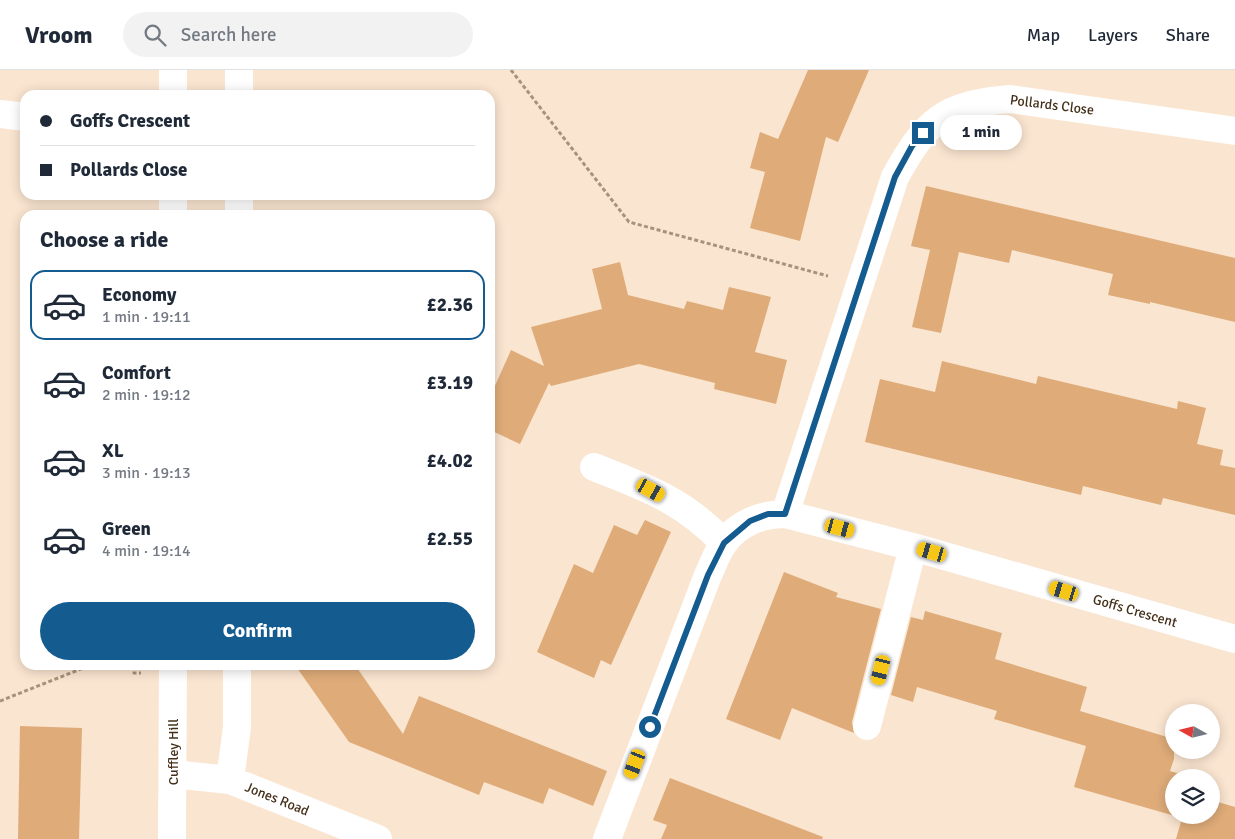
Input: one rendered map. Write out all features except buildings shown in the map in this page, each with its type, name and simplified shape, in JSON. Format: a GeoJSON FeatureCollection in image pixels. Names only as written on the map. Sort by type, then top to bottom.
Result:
{"type":"FeatureCollection","features":[{"type":"Feature","properties":{"kind":"street"},"geometry":{"type":"LineString","coordinates":[[173,70],[173,90]]}},
{"type":"Feature","properties":{"kind":"street"},"geometry":{"type":"LineString","coordinates":[[239,70],[239,90]]}},
{"type":"Feature","properties":{"kind":"street","name":"Pollards Close"},"geometry":{"type":"LineString","coordinates":[[785,514],[895,177],[912,146],[934,121],[960,106],[1010,99],[1235,131]]}},
{"type":"Feature","properties":{"kind":"street"},"geometry":{"type":"LineString","coordinates":[[0,114],[20,116]]}},
{"type":"Feature","properties":{"kind":"street"},"geometry":{"type":"LineString","coordinates":[[594,467],[651,490],[686,509],[703,521],[724,543]]}},
{"type":"Feature","properties":{"kind":"street","name":"Goffs Crescent"},"geometry":{"type":"LineString","coordinates":[[606,839],[708,575],[724,543],[750,521],[768,514],[785,514],[913,547],[1235,640]]}},
{"type":"Feature","properties":{"kind":"street"},"geometry":{"type":"LineString","coordinates":[[867,726],[913,547]]}},
{"type":"Feature","properties":{"kind":"street","name":"Cuffley Hill"},"geometry":{"type":"LineString","coordinates":[[172,839],[173,670]]}},
{"type":"Feature","properties":{"kind":"street"},"geometry":{"type":"LineString","coordinates":[[230,780],[237,728],[237,670]]}},
{"type":"Feature","properties":{"kind":"street","name":"Jones Road"},"geometry":{"type":"LineString","coordinates":[[173,774],[230,780],[378,839]]}},
{"type":"Feature","properties":{"kind":"path"},"geometry":{"type":"LineString","coordinates":[[511,70],[629,222],[860,285]]}},
{"type":"Feature","properties":{"kind":"path"},"geometry":{"type":"LineString","coordinates":[[0,701],[78,670]]}},
{"type":"Feature","properties":{"kind":"route"},"geometry":{"type":"LineString","coordinates":[[650,727],[708,575],[724,543],[750,521],[768,514],[785,514],[895,177],[912,146],[923,133]]}}]}
